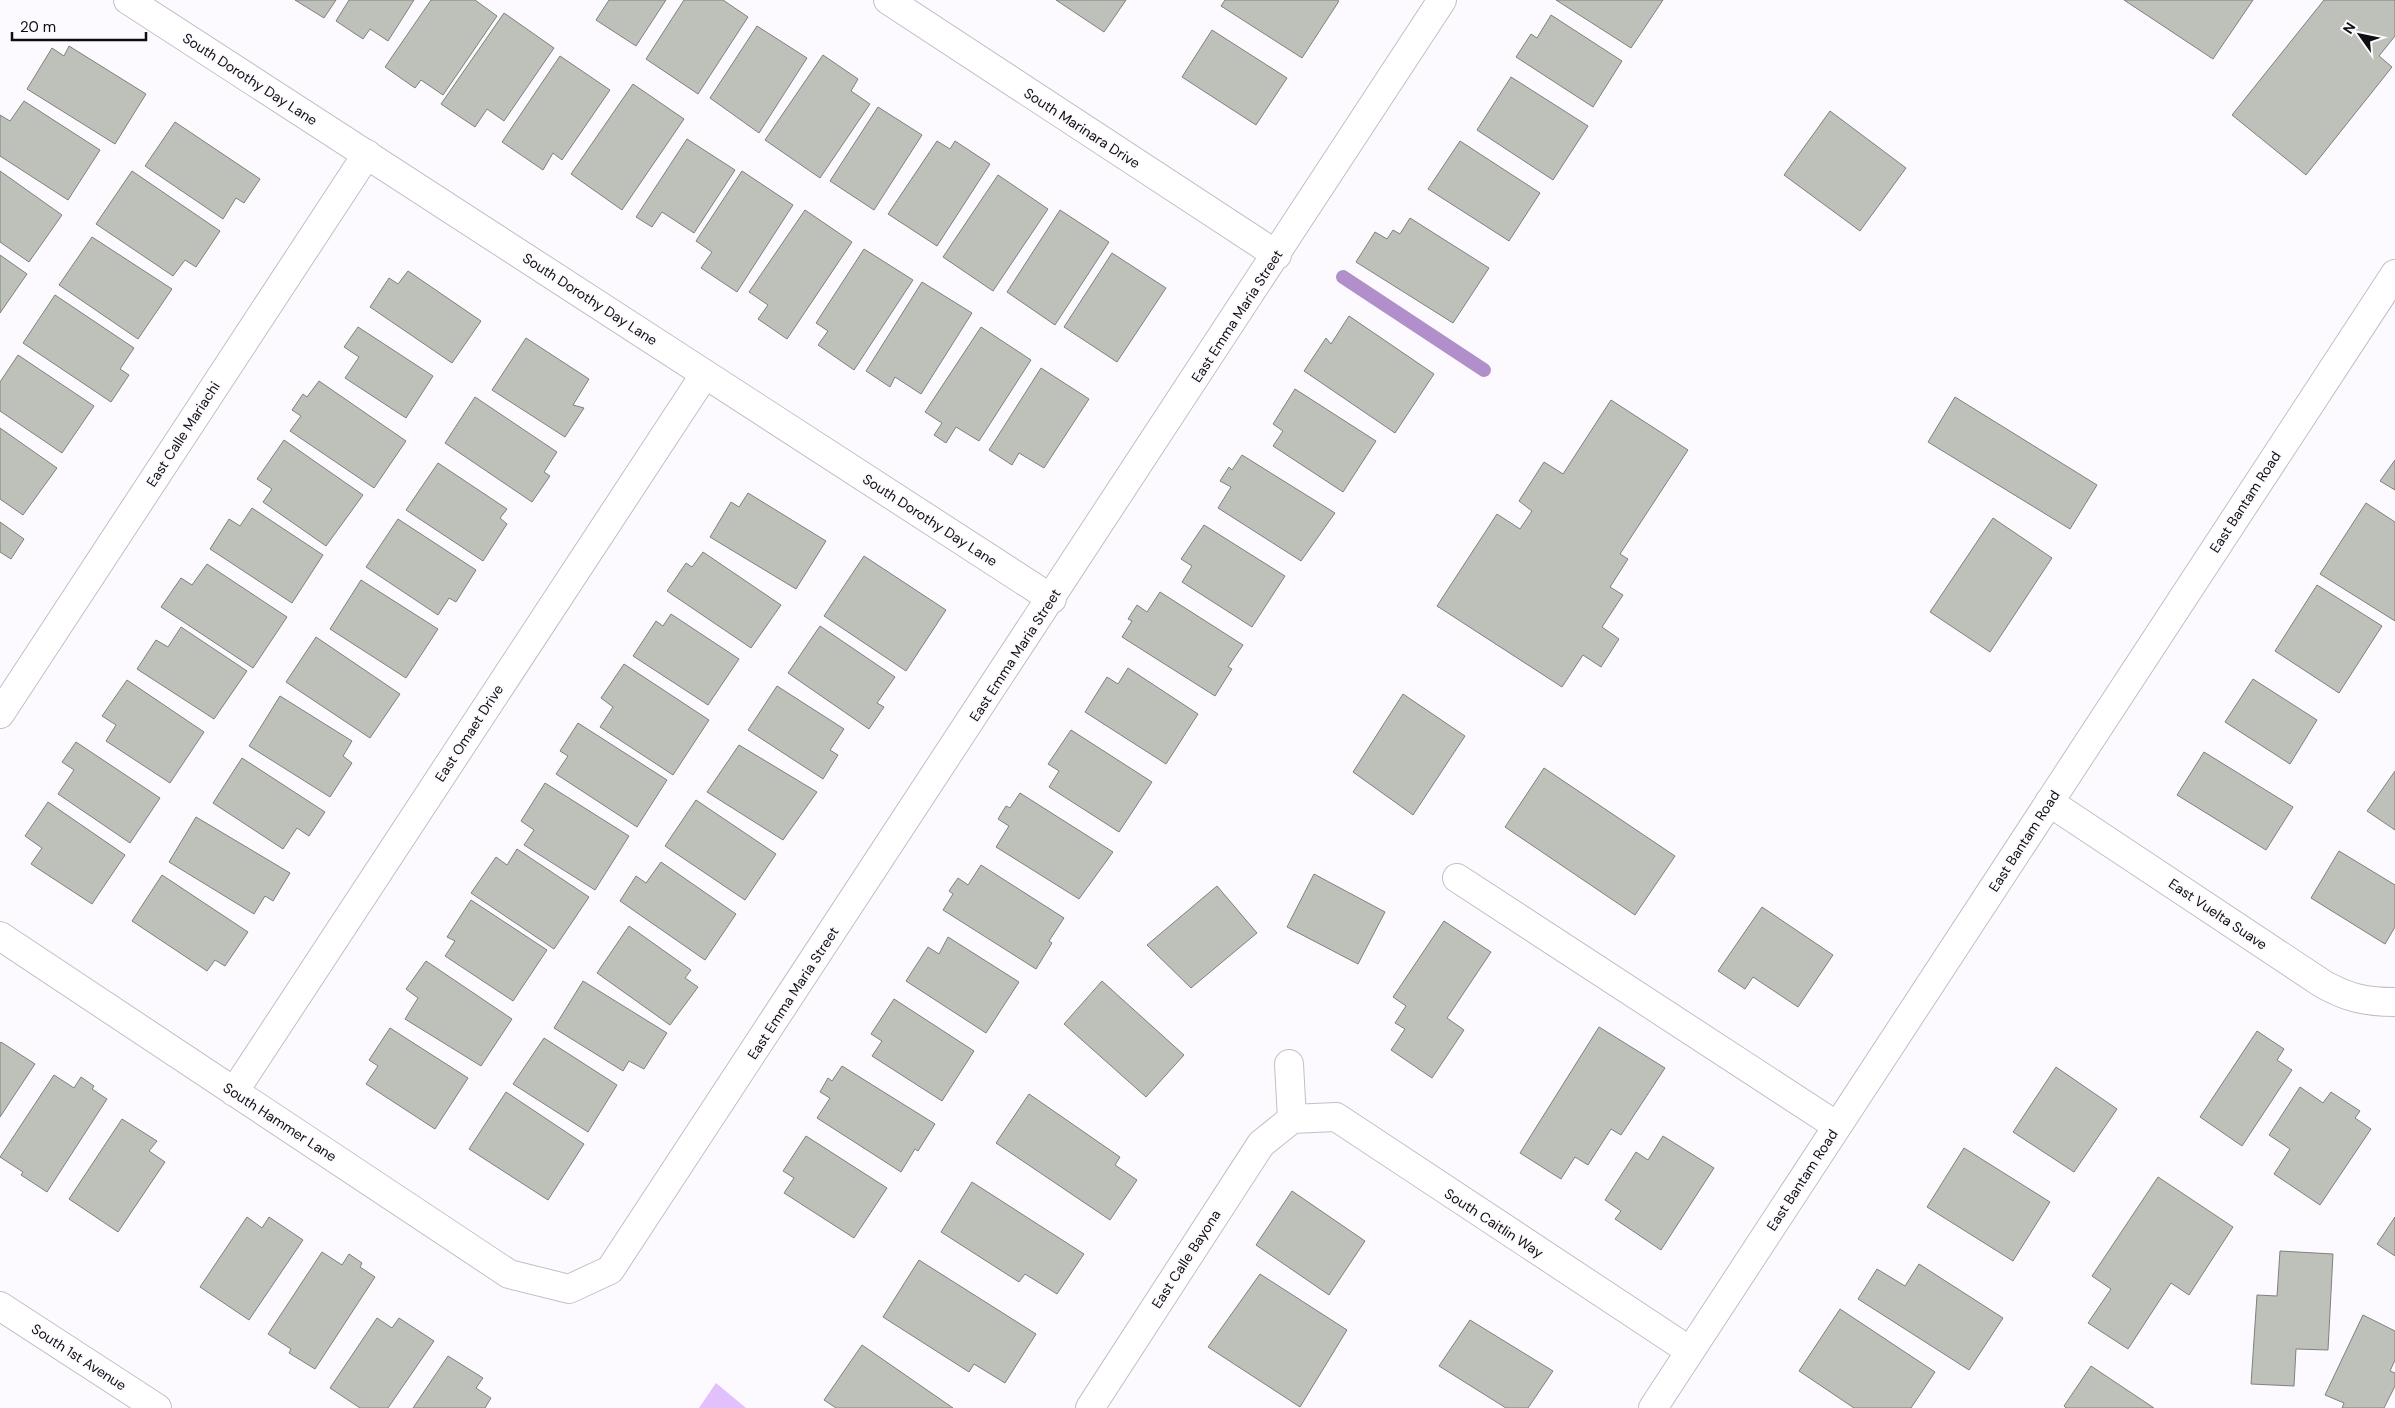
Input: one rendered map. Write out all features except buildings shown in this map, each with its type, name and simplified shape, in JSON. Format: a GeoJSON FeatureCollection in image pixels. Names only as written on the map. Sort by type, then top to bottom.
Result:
{"type":"FeatureCollection","features":[{"type":"Feature","properties":{"kind":"street","name":"South Dorothy Day Lane"},"geometry":{"type":"LineString","coordinates":[[128,0],[1052,599]]}},
{"type":"Feature","properties":{"kind":"street","name":"East Emma Maria Street"},"geometry":{"type":"LineString","coordinates":[[569,1289],[610,1270],[1052,599],[1442,0]]}},
{"type":"Feature","properties":{"kind":"street","name":"South Marinara Drive"},"geometry":{"type":"LineString","coordinates":[[890,1],[1277,255]]}},
{"type":"Feature","properties":{"kind":"street","name":"East Calle Mariachi"},"geometry":{"type":"LineString","coordinates":[[0,714],[367,154]]}},
{"type":"Feature","properties":{"kind":"street","name":"East Bantam Road"},"geometry":{"type":"LineString","coordinates":[[1653,1408],[2395,274]]}},
{"type":"Feature","properties":{"kind":"street","name":"East Omaet Drive"},"geometry":{"type":"LineString","coordinates":[[234,1092],[705,374]]}},
{"type":"Feature","properties":{"kind":"street","name":"East Vuelta Suave"},"geometry":{"type":"LineString","coordinates":[[2049,802],[2323,984],[2345,996],[2374,1002],[2395,1002]]}},
{"type":"Feature","properties":{"kind":"street"},"geometry":{"type":"LineString","coordinates":[[1457,878],[1837,1126]]}},
{"type":"Feature","properties":{"kind":"street","name":"South Hammer Lane"},"geometry":{"type":"LineString","coordinates":[[0,936],[510,1274],[569,1289]]}},
{"type":"Feature","properties":{"kind":"street"},"geometry":{"type":"LineString","coordinates":[[1290,1064],[1292,1119]]}},
{"type":"Feature","properties":{"kind":"street","name":"South Caitlin Way"},"geometry":{"type":"LineString","coordinates":[[1292,1119],[1336,1117],[1690,1352]]}},
{"type":"Feature","properties":{"kind":"street","name":"East Calle Bayona"},"geometry":{"type":"LineString","coordinates":[[1090,1408],[1261,1144],[1292,1119]]}},
{"type":"Feature","properties":{"kind":"street","name":"South 1st Avenue"},"geometry":{"type":"LineString","coordinates":[[0,1306],[158,1408]]}},
{"type":"Feature","properties":{"kind":"shaded area"},"geometry":{"type":"Polygon","coordinates":[[[716,1383],[746,1408],[699,1408],[716,1383]]]}},
{"type":"Feature","properties":{"kind":"waterway"},"geometry":{"type":"LineString","coordinates":[[1343,277],[1484,370]]}}]}
